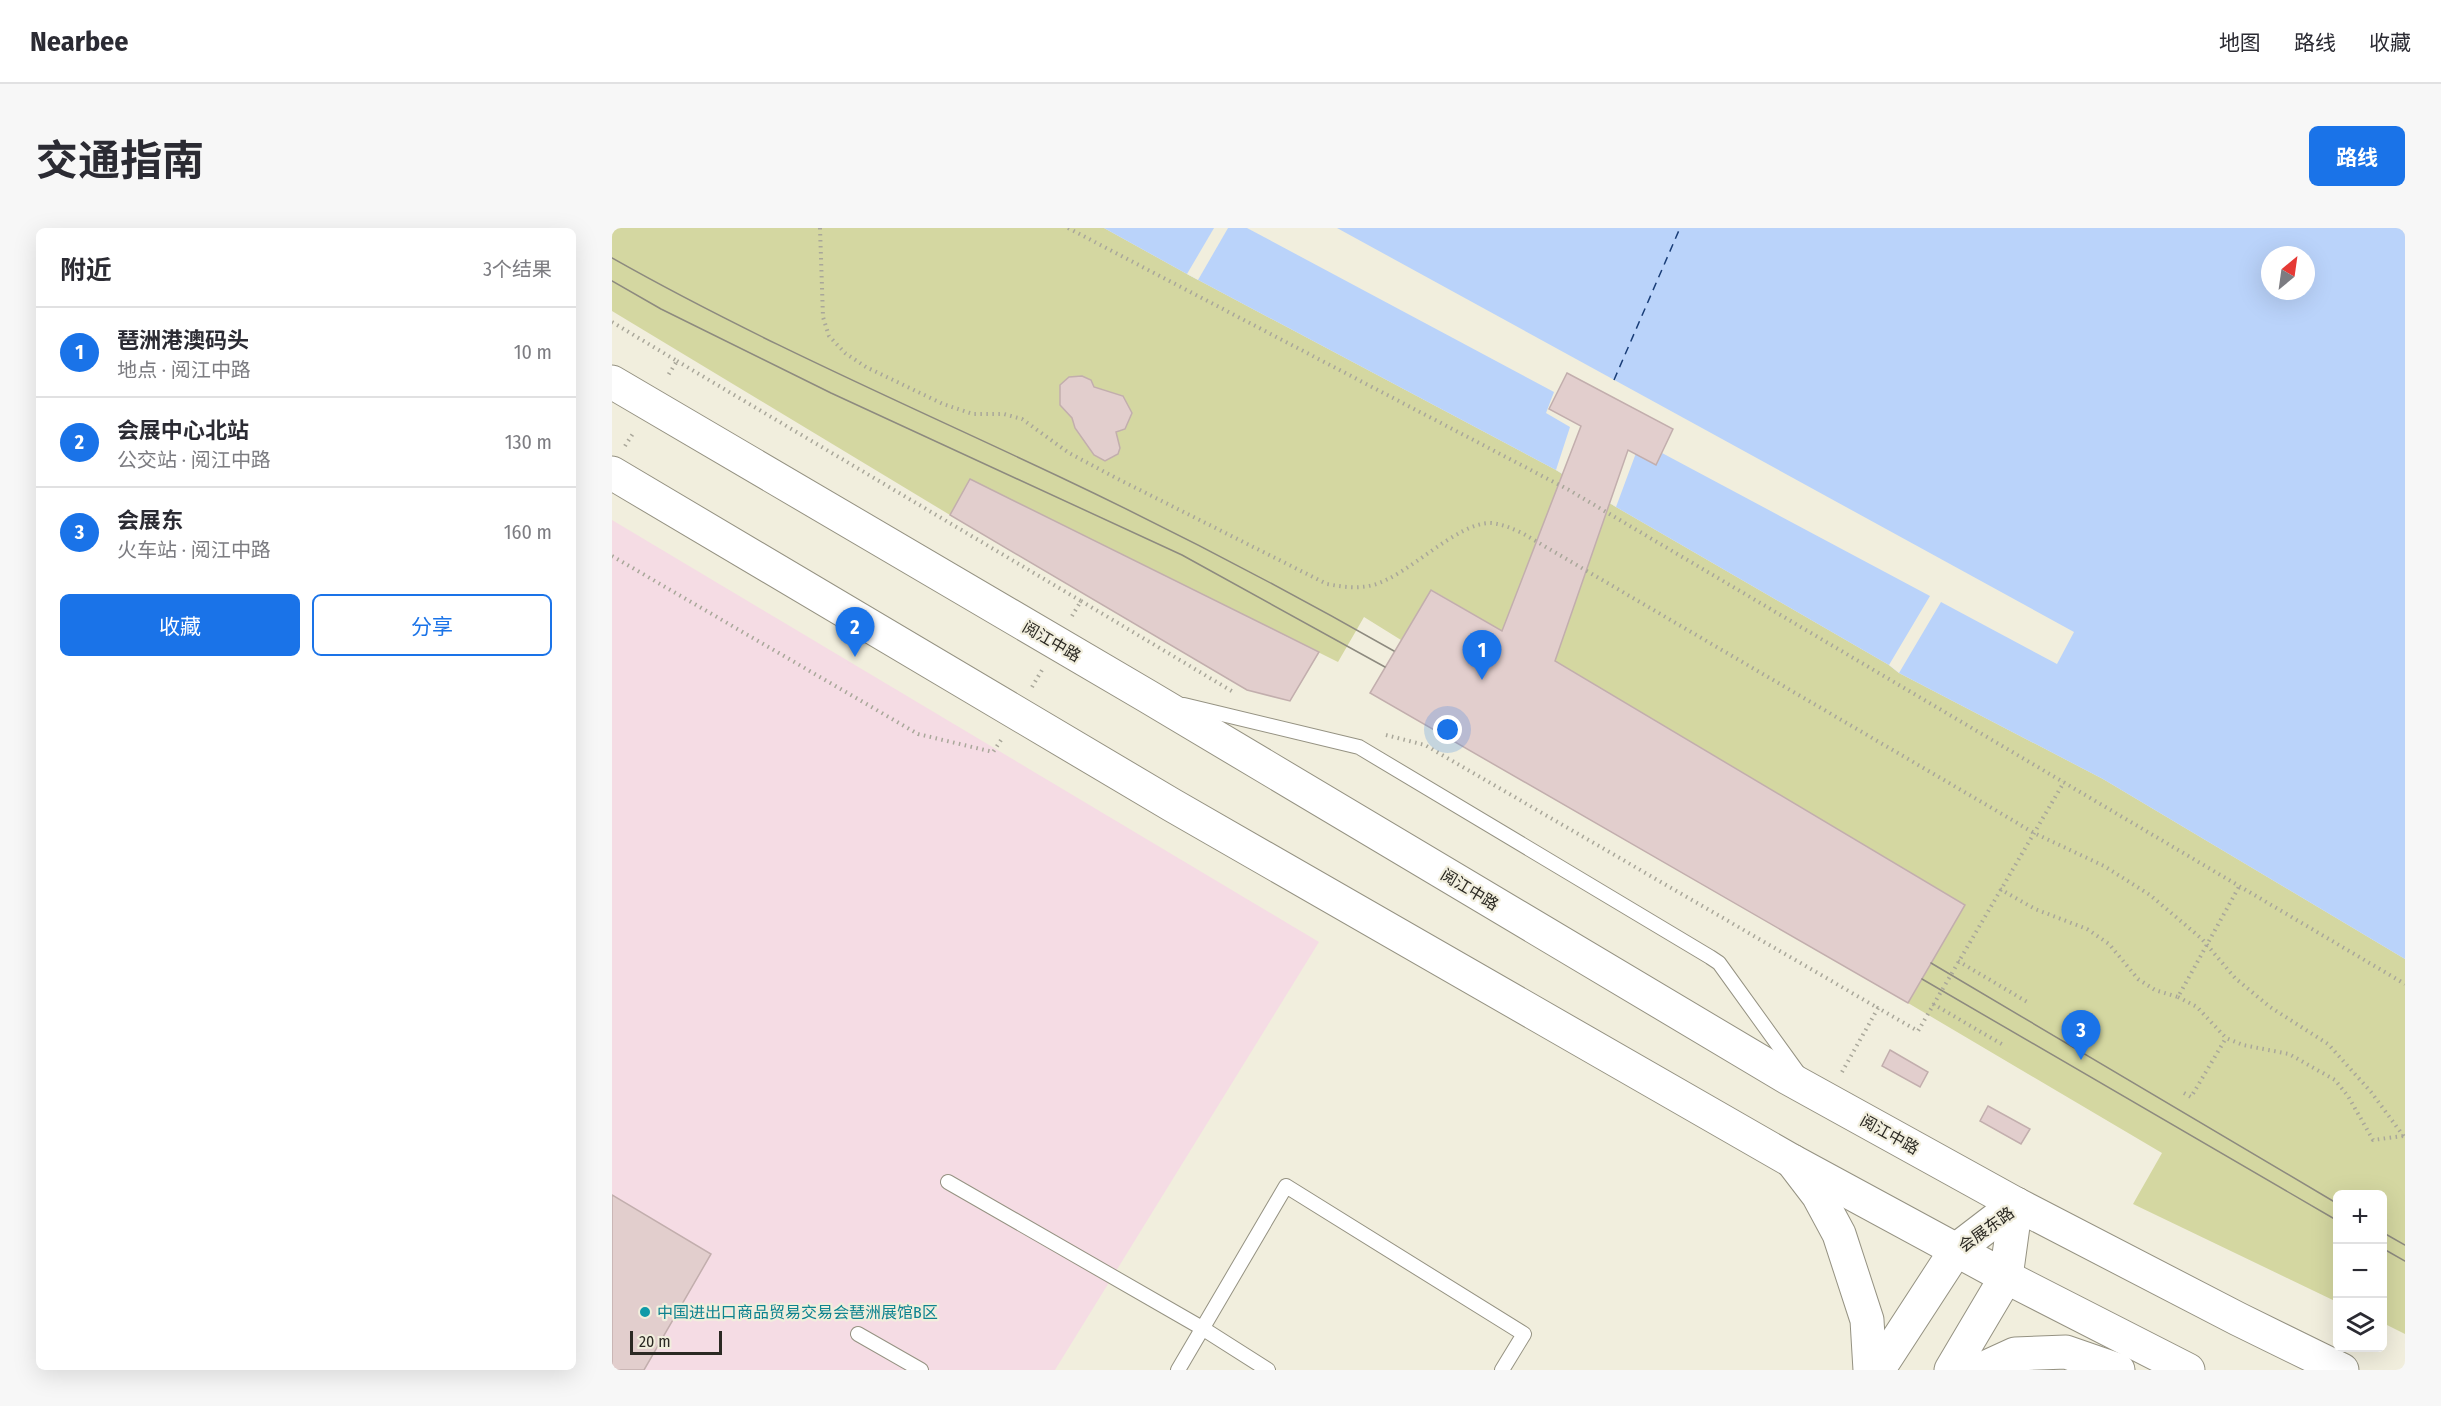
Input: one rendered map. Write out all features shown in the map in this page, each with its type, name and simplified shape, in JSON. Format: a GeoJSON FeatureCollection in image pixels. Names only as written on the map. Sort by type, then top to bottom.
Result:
{"type":"FeatureCollection","features":[{"type":"Feature","properties":{"kind":"main road","name":"阅江中路"},"geometry":{"type":"LineString","coordinates":[[612,382],[1147,696],[1818,1095],[2016,1204],[2342,1370]]}},
{"type":"Feature","properties":{"kind":"main road"},"geometry":{"type":"LineString","coordinates":[[612,473],[1193,817],[1792,1161],[2006,1277],[2188,1370]]}},
{"type":"Feature","properties":{"kind":"main road"},"geometry":{"type":"LineString","coordinates":[[1792,1161],[1818,1195],[1839,1234],[1867,1320],[1870,1370]]}},
{"type":"Feature","properties":{"kind":"main road","name":"会展东路"},"geometry":{"type":"LineString","coordinates":[[1878,1370],[1956,1250],[2016,1204]]}},
{"type":"Feature","properties":{"kind":"main road","name":"会展东路"},"geometry":{"type":"LineString","coordinates":[[1951,1370],[2006,1277],[2016,1204]]}},
{"type":"Feature","properties":{"kind":"main road"},"geometry":{"type":"LineString","coordinates":[[1980,1370],[2015,1354],[2066,1352],[2118,1370]]}},
{"type":"Feature","properties":{"kind":"lane"},"geometry":{"type":"LineString","coordinates":[[1147,696],[1359,747],[1378,758],[1719,963],[1818,1095]]}},
{"type":"Feature","properties":{"kind":"lane"},"geometry":{"type":"LineString","coordinates":[[948,1182],[1202,1328],[1268,1370]]}},
{"type":"Feature","properties":{"kind":"lane"},"geometry":{"type":"LineString","coordinates":[[1178,1370],[1286,1186],[1524,1334],[1502,1370]]}},
{"type":"Feature","properties":{"kind":"lane"},"geometry":{"type":"LineString","coordinates":[[858,1334],[921,1370]]}},
{"type":"Feature","properties":{"kind":"path"},"geometry":{"type":"LineString","coordinates":[[820,228],[820,291],[826,327],[829,336],[845,354],[866,367],[944,404],[973,414],[1004,414],[1022,419],[1069,453],[1327,584],[1351,588],[1374,585],[1395,575],[1470,527],[1488,523],[1504,525],[1522,533],[2034,833],[2104,866],[2150,895],[2207,945],[2235,978],[2270,1007],[2328,1044],[2371,1092],[2404,1137]]}},
{"type":"Feature","properties":{"kind":"path"},"geometry":{"type":"LineString","coordinates":[[1068,228],[1569,489],[2405,984]]}},
{"type":"Feature","properties":{"kind":"path"},"geometry":{"type":"LineString","coordinates":[[612,556],[918,734],[993,752],[1081,601],[677,361]]}},
{"type":"Feature","properties":{"kind":"path"},"geometry":{"type":"LineString","coordinates":[[1818,1095],[1878,1008],[1918,1031],[2064,782]]}},
{"type":"Feature","properties":{"kind":"path"},"geometry":{"type":"LineString","coordinates":[[2178,998],[2240,885]]}},
{"type":"Feature","properties":{"kind":"path"},"geometry":{"type":"LineString","coordinates":[[2000,889],[2035,909],[2088,929],[2109,944],[2138,979],[2155,990],[2197,1006],[2226,1038],[2243,1045],[2289,1054],[2335,1080],[2348,1096],[2373,1140],[2404,1137]]}},
{"type":"Feature","properties":{"kind":"path"},"geometry":{"type":"LineString","coordinates":[[1958,961],[2029,1003]]}},
{"type":"Feature","properties":{"kind":"path"},"geometry":{"type":"LineString","coordinates":[[1933,1004],[2005,1046]]}},
{"type":"Feature","properties":{"kind":"path"},"geometry":{"type":"LineString","coordinates":[[2184,1093],[2191,1097],[2226,1038]]}},
{"type":"Feature","properties":{"kind":"shaded area"},"geometry":{"type":"Polygon","coordinates":[[[612,520],[1319,942],[1055,1370],[612,1370],[612,520]]]}},
{"type":"Feature","properties":{"kind":"green space"},"geometry":{"type":"Polygon","coordinates":[[[612,228],[1104,228],[1556,470],[1899,673],[2103,779],[2405,959],[2405,1334],[2387,1325],[2387,1190],[2333,1190],[2333,1300],[2133,1204],[2162,1153],[1908,1003],[1965,905],[1432,590],[1401,640],[1364,617],[1338,662],[971,480],[950,515],[612,311],[612,228]]]}},
{"type":"Feature","properties":{"kind":"water"},"geometry":{"type":"Polygon","coordinates":[[[1104,228],[2405,228],[2405,959],[2103,779],[1899,673],[1556,470],[1104,228]]]}},
{"type":"Feature","properties":{"kind":"pier"},"geometry":{"type":"Polygon","coordinates":[[[1214,228],[1228,228],[1198,280],[1187,274],[1214,228]]]}},
{"type":"Feature","properties":{"kind":"pier"},"geometry":{"type":"Polygon","coordinates":[[[1247,228],[1337,228],[2074,632],[2057,664],[1941,602],[1899,673],[1889,665],[1930,596],[1662,453],[1656,465],[1636,453],[1616,507],[1556,470],[1570,427],[1546,413],[1554,392],[1247,228]]]}},
{"type":"Feature","properties":{"kind":"building"},"geometry":{"type":"Polygon","coordinates":[[[1567,373],[1673,429],[1656,465],[1628,450],[1555,661],[1965,905],[1908,1003],[1370,693],[1431,590],[1502,631],[1581,426],[1549,409],[1567,373]]]}},
{"type":"Feature","properties":{"kind":"building"},"geometry":{"type":"Polygon","coordinates":[[[1082,376],[1091,380],[1094,387],[1123,396],[1132,413],[1125,429],[1116,432],[1120,448],[1118,454],[1105,461],[1094,455],[1075,428],[1072,418],[1060,405],[1060,385],[1069,377],[1082,376]]]}},
{"type":"Feature","properties":{"kind":"building"},"geometry":{"type":"Polygon","coordinates":[[[970,479],[1319,652],[1290,701],[1247,690],[950,515],[970,479]]]}},
{"type":"Feature","properties":{"kind":"building"},"geometry":{"type":"Polygon","coordinates":[[[1890,1050],[1928,1072],[1920,1087],[1882,1066],[1890,1050]]]}},
{"type":"Feature","properties":{"kind":"building"},"geometry":{"type":"Polygon","coordinates":[[[1988,1106],[2030,1129],[2021,1144],[1980,1121],[1988,1106]]]}},
{"type":"Feature","properties":{"kind":"building","name":"中国进出口商品贸易交易会琶洲展馆B区"},"geometry":{"type":"Polygon","coordinates":[[[612,1195],[711,1254],[644,1370],[612,1370],[612,1195]]]}},
{"type":"Feature","properties":{"kind":"ferry route"},"geometry":{"type":"LineString","coordinates":[[1614,380],[1680,228]]}},
{"type":"Feature","properties":{"kind":"tram line"},"geometry":{"type":"LineString","coordinates":[[612,258],[778,345],[1145,518],[1394,651]]}},
{"type":"Feature","properties":{"kind":"tram line"},"geometry":{"type":"LineString","coordinates":[[612,281],[661,309],[831,393],[1182,555],[1385,667]]}},
{"type":"Feature","properties":{"kind":"tram line"},"geometry":{"type":"LineString","coordinates":[[1931,963],[2333,1201]]}},
{"type":"Feature","properties":{"kind":"tram line"},"geometry":{"type":"LineString","coordinates":[[1922,979],[2333,1218]]}},
{"type":"Feature","properties":{"kind":"tram line"},"geometry":{"type":"LineString","coordinates":[[2387,1235],[2405,1245]]}},
{"type":"Feature","properties":{"kind":"tram line"},"geometry":{"type":"LineString","coordinates":[[2387,1251],[2405,1261]]}},
{"type":"Feature","properties":{"kind":"place","name":"会展中心北站"},"geometry":{"type":"Point","coordinates":[855,657]}},
{"type":"Feature","properties":{"kind":"place","name":"琶洲港澳码头"},"geometry":{"type":"Point","coordinates":[1482,680]}},
{"type":"Feature","properties":{"kind":"place","name":"会展东"},"geometry":{"type":"Point","coordinates":[2081,1060]}},
{"type":"Feature","properties":{"kind":"place","name":"中国进出口商品贸易交易会琶洲展馆B区"},"geometry":{"type":"Point","coordinates":[645,1312]}}]}
